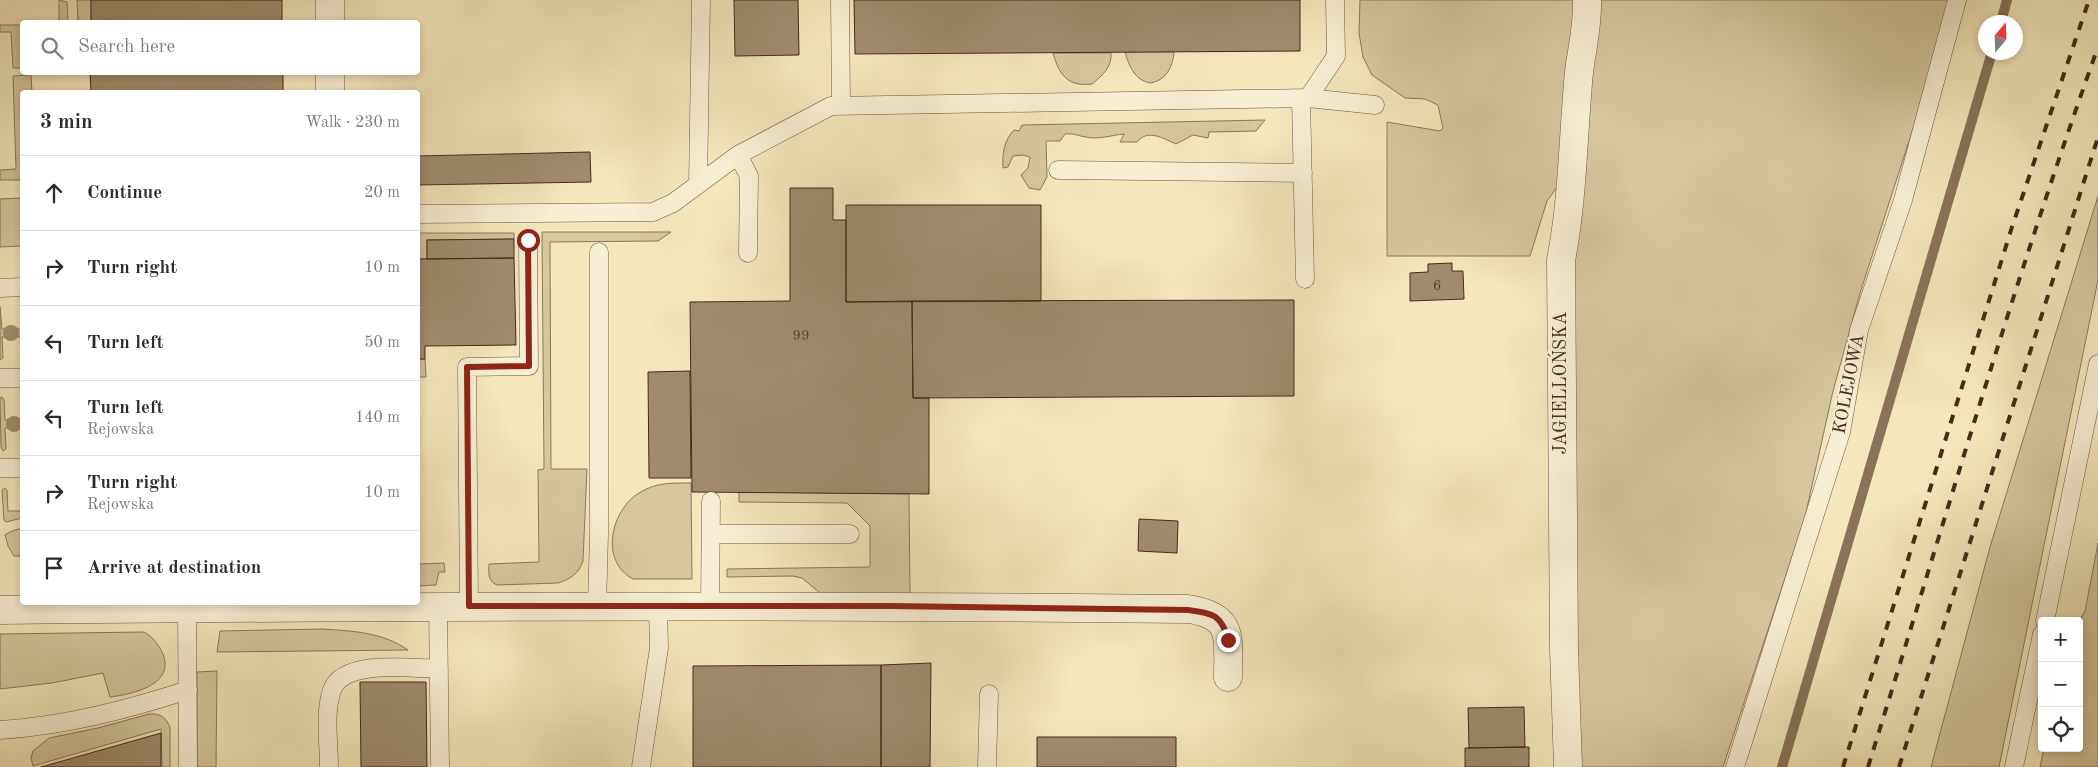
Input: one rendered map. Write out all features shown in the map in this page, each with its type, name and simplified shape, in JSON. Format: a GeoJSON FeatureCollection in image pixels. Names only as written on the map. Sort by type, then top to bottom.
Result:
{"type":"FeatureCollection","features":[{"type":"Feature","properties":{"kind":"street"},"geometry":{"type":"LineString","coordinates":[[330,0],[330,20]]}},
{"type":"Feature","properties":{"kind":"street","name":"JAGIELLOŃSKA"},"geometry":{"type":"LineString","coordinates":[[1568,767],[1564,649],[1561,260],[1568,224],[1579,71],[1584,44],[1587,0]]}},
{"type":"Feature","properties":{"kind":"street"},"geometry":{"type":"LineString","coordinates":[[330,75],[330,90]]}},
{"type":"Feature","properties":{"kind":"street"},"geometry":{"type":"LineString","coordinates":[[0,610],[293,605]]}},
{"type":"Feature","properties":{"kind":"street"},"geometry":{"type":"LineString","coordinates":[[383,605],[1188,610],[1206,612],[1218,618],[1225,628],[1228,640],[1228,677]]}},
{"type":"Feature","properties":{"kind":"lane"},"geometry":{"type":"LineString","coordinates":[[698,184],[701,0]]}},
{"type":"Feature","properties":{"kind":"lane"},"geometry":{"type":"LineString","coordinates":[[840,0],[841,105]]}},
{"type":"Feature","properties":{"kind":"lane"},"geometry":{"type":"LineString","coordinates":[[1305,279],[1303,173],[1305,98],[1336,56],[1335,0]]}},
{"type":"Feature","properties":{"kind":"lane","name":"KOLEJOWA"},"geometry":{"type":"LineString","coordinates":[[1735,767],[1841,432],[1859,330],[1903,200],[1957,0]]}},
{"type":"Feature","properties":{"kind":"lane"},"geometry":{"type":"LineString","coordinates":[[420,214],[653,212],[673,203],[738,155],[822,109],[832,106],[1305,98],[1375,105]]}},
{"type":"Feature","properties":{"kind":"lane"},"geometry":{"type":"LineString","coordinates":[[738,155],[749,176],[748,253]]}},
{"type":"Feature","properties":{"kind":"lane"},"geometry":{"type":"LineString","coordinates":[[1058,170],[1303,173]]}},
{"type":"Feature","properties":{"kind":"lane"},"geometry":{"type":"LineString","coordinates":[[469,606],[467,367],[529,366],[528,240]]}},
{"type":"Feature","properties":{"kind":"lane"},"geometry":{"type":"LineString","coordinates":[[597,606],[599,534],[599,252]]}},
{"type":"Feature","properties":{"kind":"lane"},"geometry":{"type":"LineString","coordinates":[[0,288],[20,287]]}},
{"type":"Feature","properties":{"kind":"lane"},"geometry":{"type":"LineString","coordinates":[[2046,617],[2098,364]]}},
{"type":"Feature","properties":{"kind":"lane"},"geometry":{"type":"LineString","coordinates":[[0,378],[20,378]]}},
{"type":"Feature","properties":{"kind":"lane"},"geometry":{"type":"LineString","coordinates":[[0,468],[20,468]]}},
{"type":"Feature","properties":{"kind":"lane"},"geometry":{"type":"LineString","coordinates":[[710,606],[711,501]]}},
{"type":"Feature","properties":{"kind":"lane"},"geometry":{"type":"LineString","coordinates":[[711,534],[850,534]]}},
{"type":"Feature","properties":{"kind":"lane"},"geometry":{"type":"LineString","coordinates":[[438,606],[440,767]]}},
{"type":"Feature","properties":{"kind":"lane"},"geometry":{"type":"LineString","coordinates":[[641,767],[660,648],[658,606]]}},
{"type":"Feature","properties":{"kind":"lane"},"geometry":{"type":"LineString","coordinates":[[187,608],[188,767]]}},
{"type":"Feature","properties":{"kind":"lane"},"geometry":{"type":"LineString","coordinates":[[2014,767],[2038,653]]}},
{"type":"Feature","properties":{"kind":"lane"},"geometry":{"type":"LineString","coordinates":[[329,767],[328,710],[332,689],[340,678],[359,669],[439,668]]}},
{"type":"Feature","properties":{"kind":"lane"},"geometry":{"type":"LineString","coordinates":[[0,730],[61,723],[108,713],[188,690]]}},
{"type":"Feature","properties":{"kind":"lane"},"geometry":{"type":"LineString","coordinates":[[987,767],[989,694]]}},
{"type":"Feature","properties":{"kind":"shaded area"},"geometry":{"type":"Polygon","coordinates":[[[59,0],[67,2],[68,20],[59,20],[59,0]]]}},
{"type":"Feature","properties":{"kind":"shaded area"},"geometry":{"type":"Polygon","coordinates":[[[77,0],[91,0],[91,20],[78,20],[77,0]]]}},
{"type":"Feature","properties":{"kind":"shaded area"},"geometry":{"type":"Polygon","coordinates":[[[1360,0],[1579,0],[1566,175],[1547,201],[1530,256],[1387,256],[1387,122],[1440,131],[1443,128],[1438,105],[1425,99],[1405,98],[1372,75],[1363,57],[1359,33],[1360,0]]]}},
{"type":"Feature","properties":{"kind":"shaded area"},"geometry":{"type":"Polygon","coordinates":[[[1598,0],[1949,0],[1920,107],[1860,293],[1833,391],[1805,517],[1723,767],[1579,767],[1564,328],[1598,0]]]}},
{"type":"Feature","properties":{"kind":"shaded area"},"geometry":{"type":"Polygon","coordinates":[[[0,25],[20,25],[20,68],[13,68],[11,32],[0,32],[0,25]]]}},
{"type":"Feature","properties":{"kind":"shaded area"},"geometry":{"type":"Polygon","coordinates":[[[1125,52],[1174,52],[1168,72],[1161,79],[1151,83],[1145,82],[1137,76],[1128,62],[1125,52]]]}},
{"type":"Feature","properties":{"kind":"shaded area"},"geometry":{"type":"Polygon","coordinates":[[[1053,53],[1111,53],[1111,58],[1106,70],[1092,84],[1077,84],[1066,78],[1058,68],[1053,53]]]}},
{"type":"Feature","properties":{"kind":"shaded area"},"geometry":{"type":"Polygon","coordinates":[[[31,75],[32,90],[20,90],[20,180],[0,180],[0,170],[16,169],[13,76],[31,75]]]}},
{"type":"Feature","properties":{"kind":"shaded area"},"geometry":{"type":"Polygon","coordinates":[[[1265,120],[1256,131],[1209,132],[1208,138],[1193,135],[1176,144],[1161,137],[1151,135],[1141,138],[1137,142],[1120,142],[1124,134],[1091,138],[1065,134],[1060,141],[1046,141],[1047,177],[1040,190],[1029,188],[1021,175],[1028,168],[1030,157],[1022,155],[1013,156],[1008,167],[1003,168],[1003,152],[1006,143],[1014,130],[1019,131],[1022,125],[1265,120]]]}},
{"type":"Feature","properties":{"kind":"shaded area"},"geometry":{"type":"Polygon","coordinates":[[[2098,196],[2098,280],[1999,767],[1931,767],[1990,547],[2098,196]]]}},
{"type":"Feature","properties":{"kind":"shaded area"},"geometry":{"type":"Polygon","coordinates":[[[20,198],[20,246],[0,247],[0,199],[20,198]]]}},
{"type":"Feature","properties":{"kind":"shaded area"},"geometry":{"type":"Polygon","coordinates":[[[542,232],[671,232],[658,241],[550,242],[551,469],[587,469],[583,561],[574,575],[558,583],[497,585],[490,579],[489,564],[539,562],[538,470],[544,469],[542,232]]]}},
{"type":"Feature","properties":{"kind":"shaded area"},"geometry":{"type":"Polygon","coordinates":[[[420,233],[514,233],[514,239],[427,240],[427,259],[420,259],[420,233]]]}},
{"type":"Feature","properties":{"kind":"shaded area"},"geometry":{"type":"Polygon","coordinates":[[[0,307],[2,329],[20,329],[20,337],[2,337],[3,358],[0,360],[0,307]]]}},
{"type":"Feature","properties":{"kind":"shaded area"},"geometry":{"type":"Polygon","coordinates":[[[420,359],[425,359],[426,377],[420,377],[420,359]]]}},
{"type":"Feature","properties":{"kind":"shaded area"},"geometry":{"type":"Polygon","coordinates":[[[2,397],[4,400],[5,420],[20,419],[20,428],[5,428],[6,449],[3,451],[1,447],[0,398],[2,397]]]}},
{"type":"Feature","properties":{"kind":"shaded area"},"geometry":{"type":"Polygon","coordinates":[[[691,483],[692,579],[633,579],[622,571],[616,560],[613,548],[613,536],[621,511],[629,501],[645,489],[665,484],[691,483]]]}},
{"type":"Feature","properties":{"kind":"shaded area"},"geometry":{"type":"Polygon","coordinates":[[[5,488],[7,490],[8,511],[20,511],[20,518],[6,522],[4,520],[2,490],[5,488]]]}},
{"type":"Feature","properties":{"kind":"shaded area"},"geometry":{"type":"Polygon","coordinates":[[[739,492],[909,494],[910,594],[820,593],[802,578],[793,576],[727,577],[727,569],[870,567],[870,526],[847,503],[739,502],[739,492]]]}},
{"type":"Feature","properties":{"kind":"shaded area"},"geometry":{"type":"Polygon","coordinates":[[[20,529],[20,556],[14,556],[8,546],[5,535],[20,529]]]}},
{"type":"Feature","properties":{"kind":"shaded area"},"geometry":{"type":"Polygon","coordinates":[[[2098,543],[2098,767],[2040,767],[2043,752],[2083,752],[2082,617],[2085,611],[2098,543]]]}},
{"type":"Feature","properties":{"kind":"shaded area"},"geometry":{"type":"Polygon","coordinates":[[[444,563],[445,572],[439,572],[436,585],[420,586],[420,564],[444,563]]]}},
{"type":"Feature","properties":{"kind":"shaded area"},"geometry":{"type":"Polygon","coordinates":[[[322,629],[378,636],[388,639],[408,650],[217,652],[220,631],[322,629]]]}},
{"type":"Feature","properties":{"kind":"shaded area"},"geometry":{"type":"Polygon","coordinates":[[[144,632],[159,646],[165,663],[164,672],[158,680],[141,690],[110,697],[103,673],[52,683],[0,689],[0,634],[144,632]]]}},
{"type":"Feature","properties":{"kind":"shaded area"},"geometry":{"type":"Polygon","coordinates":[[[217,671],[216,767],[197,767],[197,672],[217,671]]]}},
{"type":"Feature","properties":{"kind":"shaded area"},"geometry":{"type":"Polygon","coordinates":[[[149,714],[160,715],[169,724],[170,767],[162,767],[161,729],[33,766],[31,758],[33,751],[49,738],[98,728],[149,714]]]}},
{"type":"Feature","properties":{"kind":"building"},"geometry":{"type":"Polygon","coordinates":[[[91,0],[282,0],[282,20],[91,20],[91,0]]]}},
{"type":"Feature","properties":{"kind":"building"},"geometry":{"type":"Polygon","coordinates":[[[734,0],[798,0],[799,55],[735,56],[734,0]]]}},
{"type":"Feature","properties":{"kind":"building"},"geometry":{"type":"Polygon","coordinates":[[[854,0],[1300,0],[1300,51],[855,54],[854,0]]]}},
{"type":"Feature","properties":{"kind":"building"},"geometry":{"type":"Polygon","coordinates":[[[90,75],[283,75],[283,90],[91,90],[90,75]]]}},
{"type":"Feature","properties":{"kind":"building"},"geometry":{"type":"Polygon","coordinates":[[[590,152],[591,182],[420,185],[420,156],[590,152]]]}},
{"type":"Feature","properties":{"kind":"building"},"geometry":{"type":"Polygon","coordinates":[[[790,188],[833,188],[833,220],[846,220],[846,302],[912,301],[913,398],[929,398],[929,494],[692,492],[690,302],[790,301],[790,188]]]}},
{"type":"Feature","properties":{"kind":"building"},"geometry":{"type":"Polygon","coordinates":[[[846,205],[1041,205],[1041,301],[846,302],[846,205]]]}},
{"type":"Feature","properties":{"kind":"building"},"geometry":{"type":"Polygon","coordinates":[[[514,239],[514,258],[427,259],[427,240],[514,239]]]}},
{"type":"Feature","properties":{"kind":"building"},"geometry":{"type":"Polygon","coordinates":[[[514,258],[516,345],[425,346],[425,359],[420,359],[420,259],[514,258]]]}},
{"type":"Feature","properties":{"kind":"building"},"geometry":{"type":"Polygon","coordinates":[[[1452,263],[1452,271],[1463,271],[1464,299],[1410,301],[1410,273],[1428,272],[1428,264],[1452,263]]]}},
{"type":"Feature","properties":{"kind":"building"},"geometry":{"type":"Polygon","coordinates":[[[1294,300],[1294,396],[913,398],[912,301],[1294,300]]]}},
{"type":"Feature","properties":{"kind":"building"},"geometry":{"type":"Polygon","coordinates":[[[690,371],[691,478],[649,478],[648,372],[690,371]]]}},
{"type":"Feature","properties":{"kind":"building"},"geometry":{"type":"Polygon","coordinates":[[[1139,519],[1178,521],[1177,553],[1138,551],[1139,519]]]}},
{"type":"Feature","properties":{"kind":"building"},"geometry":{"type":"Polygon","coordinates":[[[931,663],[930,767],[881,767],[881,665],[931,663]]]}},
{"type":"Feature","properties":{"kind":"building"},"geometry":{"type":"Polygon","coordinates":[[[881,665],[881,767],[693,767],[693,666],[881,665]]]}},
{"type":"Feature","properties":{"kind":"building"},"geometry":{"type":"Polygon","coordinates":[[[360,682],[426,682],[427,767],[361,767],[360,682]]]}},
{"type":"Feature","properties":{"kind":"building"},"geometry":{"type":"Polygon","coordinates":[[[1524,707],[1525,747],[1469,748],[1468,708],[1524,707]]]}},
{"type":"Feature","properties":{"kind":"building"},"geometry":{"type":"Polygon","coordinates":[[[161,733],[161,767],[41,767],[161,733]]]}},
{"type":"Feature","properties":{"kind":"building"},"geometry":{"type":"Polygon","coordinates":[[[1037,737],[1176,737],[1176,767],[1037,767],[1037,737]]]}},
{"type":"Feature","properties":{"kind":"building"},"geometry":{"type":"Polygon","coordinates":[[[1529,747],[1529,767],[1465,767],[1465,748],[1529,747]]]}},
{"type":"Feature","properties":{"kind":"waterway"},"geometry":{"type":"LineString","coordinates":[[2003,15],[2007,0]]}},
{"type":"Feature","properties":{"kind":"waterway"},"geometry":{"type":"LineString","coordinates":[[1782,767],[1990,60]]}},
{"type":"Feature","properties":{"kind":"railway"},"geometry":{"type":"LineString","coordinates":[[1843,767],[2012,227],[2089,0]]}},
{"type":"Feature","properties":{"kind":"railway"},"geometry":{"type":"LineString","coordinates":[[1868,767],[1979,406],[2037,226],[2098,47]]}},
{"type":"Feature","properties":{"kind":"railway"},"geometry":{"type":"LineString","coordinates":[[1899,767],[2098,137]]}},
{"type":"Feature","properties":{"kind":"route"},"geometry":{"type":"LineString","coordinates":[[528,240],[529,366],[467,367],[469,606],[889,606],[1188,610],[1206,612],[1218,618],[1225,628],[1228,640]]}}]}
